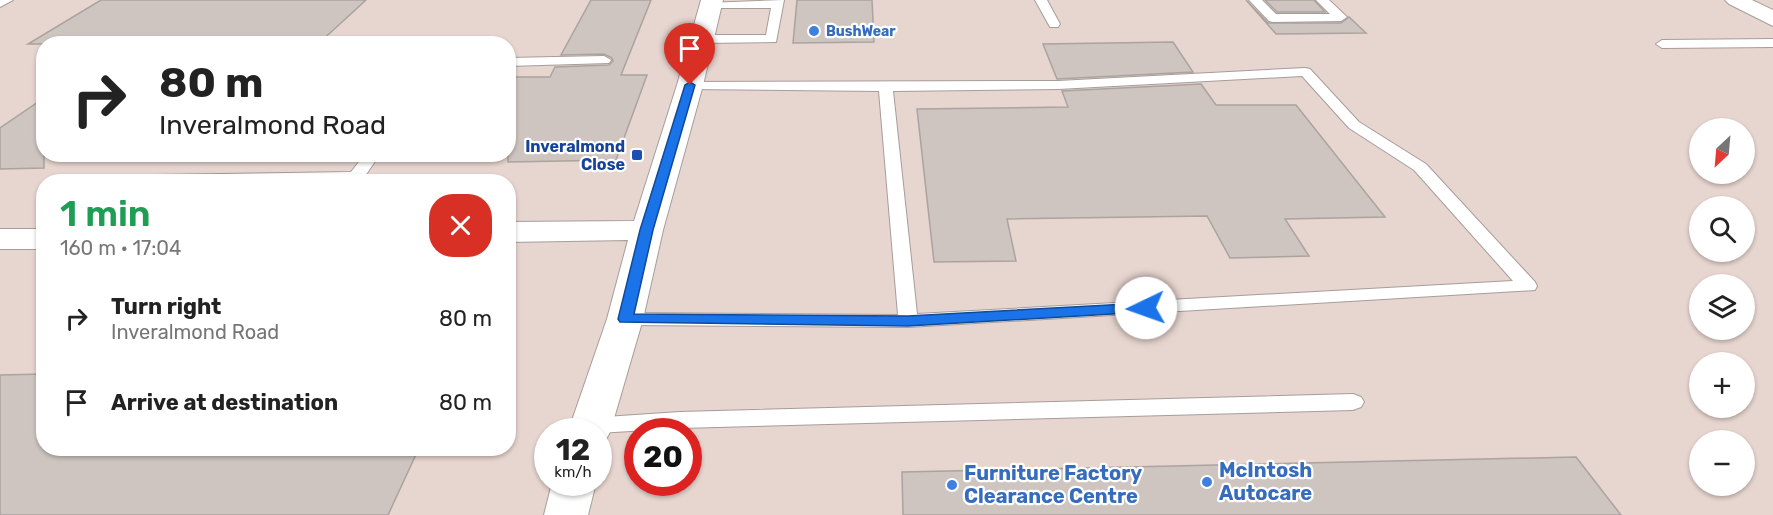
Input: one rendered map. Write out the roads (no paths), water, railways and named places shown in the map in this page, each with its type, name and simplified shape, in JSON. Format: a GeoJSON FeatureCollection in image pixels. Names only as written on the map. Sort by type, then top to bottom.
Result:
{"type":"FeatureCollection","features":[{"type":"Feature","properties":{"kind":"street"},"geometry":{"type":"LineString","coordinates":[[1736,0],[1773,19]]}},
{"type":"Feature","properties":{"kind":"street"},"geometry":{"type":"LineString","coordinates":[[593,418],[625,319],[646,230],[690,85],[711,2]]}},
{"type":"Feature","properties":{"kind":"street"},"geometry":{"type":"LineString","coordinates":[[516,232],[646,230]]}},
{"type":"Feature","properties":{"kind":"street"},"geometry":{"type":"LineString","coordinates":[[0,239],[36,239]]}},
{"type":"Feature","properties":{"kind":"street"},"geometry":{"type":"LineString","coordinates":[[566,515],[571,496]]}},
{"type":"Feature","properties":{"kind":"lane"},"geometry":{"type":"LineString","coordinates":[[0,4],[7,0]]}},
{"type":"Feature","properties":{"kind":"lane"},"geometry":{"type":"LineString","coordinates":[[1041,0],[1054,24]]}},
{"type":"Feature","properties":{"kind":"lane"},"geometry":{"type":"LineString","coordinates":[[1255,0],[1273,18],[1341,17],[1322,0]]}},
{"type":"Feature","properties":{"kind":"lane"},"geometry":{"type":"LineString","coordinates":[[701,39],[772,39],[778,2],[711,2]]}},
{"type":"Feature","properties":{"kind":"lane"},"geometry":{"type":"LineString","coordinates":[[1662,44],[1773,44]]}},
{"type":"Feature","properties":{"kind":"lane"},"geometry":{"type":"LineString","coordinates":[[516,62],[604,60]]}},
{"type":"Feature","properties":{"kind":"lane"},"geometry":{"type":"LineString","coordinates":[[625,319],[908,321],[1528,286],[1420,167],[1354,125],[1305,72],[1058,85],[886,87],[690,85]]}},
{"type":"Feature","properties":{"kind":"lane"},"geometry":{"type":"LineString","coordinates":[[886,87],[908,321]]}},
{"type":"Feature","properties":{"kind":"lane"},"geometry":{"type":"LineString","coordinates":[[358,174],[367,162]]}},
{"type":"Feature","properties":{"kind":"lane"},"geometry":{"type":"LineString","coordinates":[[612,427],[692,420],[1353,402]]}},
{"type":"Feature","properties":{"kind":"place","name":"BushWear"},"geometry":{"type":"Point","coordinates":[814,31]}},
{"type":"Feature","properties":{"kind":"place","name":"Inveralmond Close"},"geometry":{"type":"Point","coordinates":[637,155]}},
{"type":"Feature","properties":{"kind":"place","name":"McIntosh Autocare"},"geometry":{"type":"Point","coordinates":[1207,482]}},
{"type":"Feature","properties":{"kind":"place","name":"Furniture Factory Clearance Centre"},"geometry":{"type":"Point","coordinates":[952,485]}}]}
